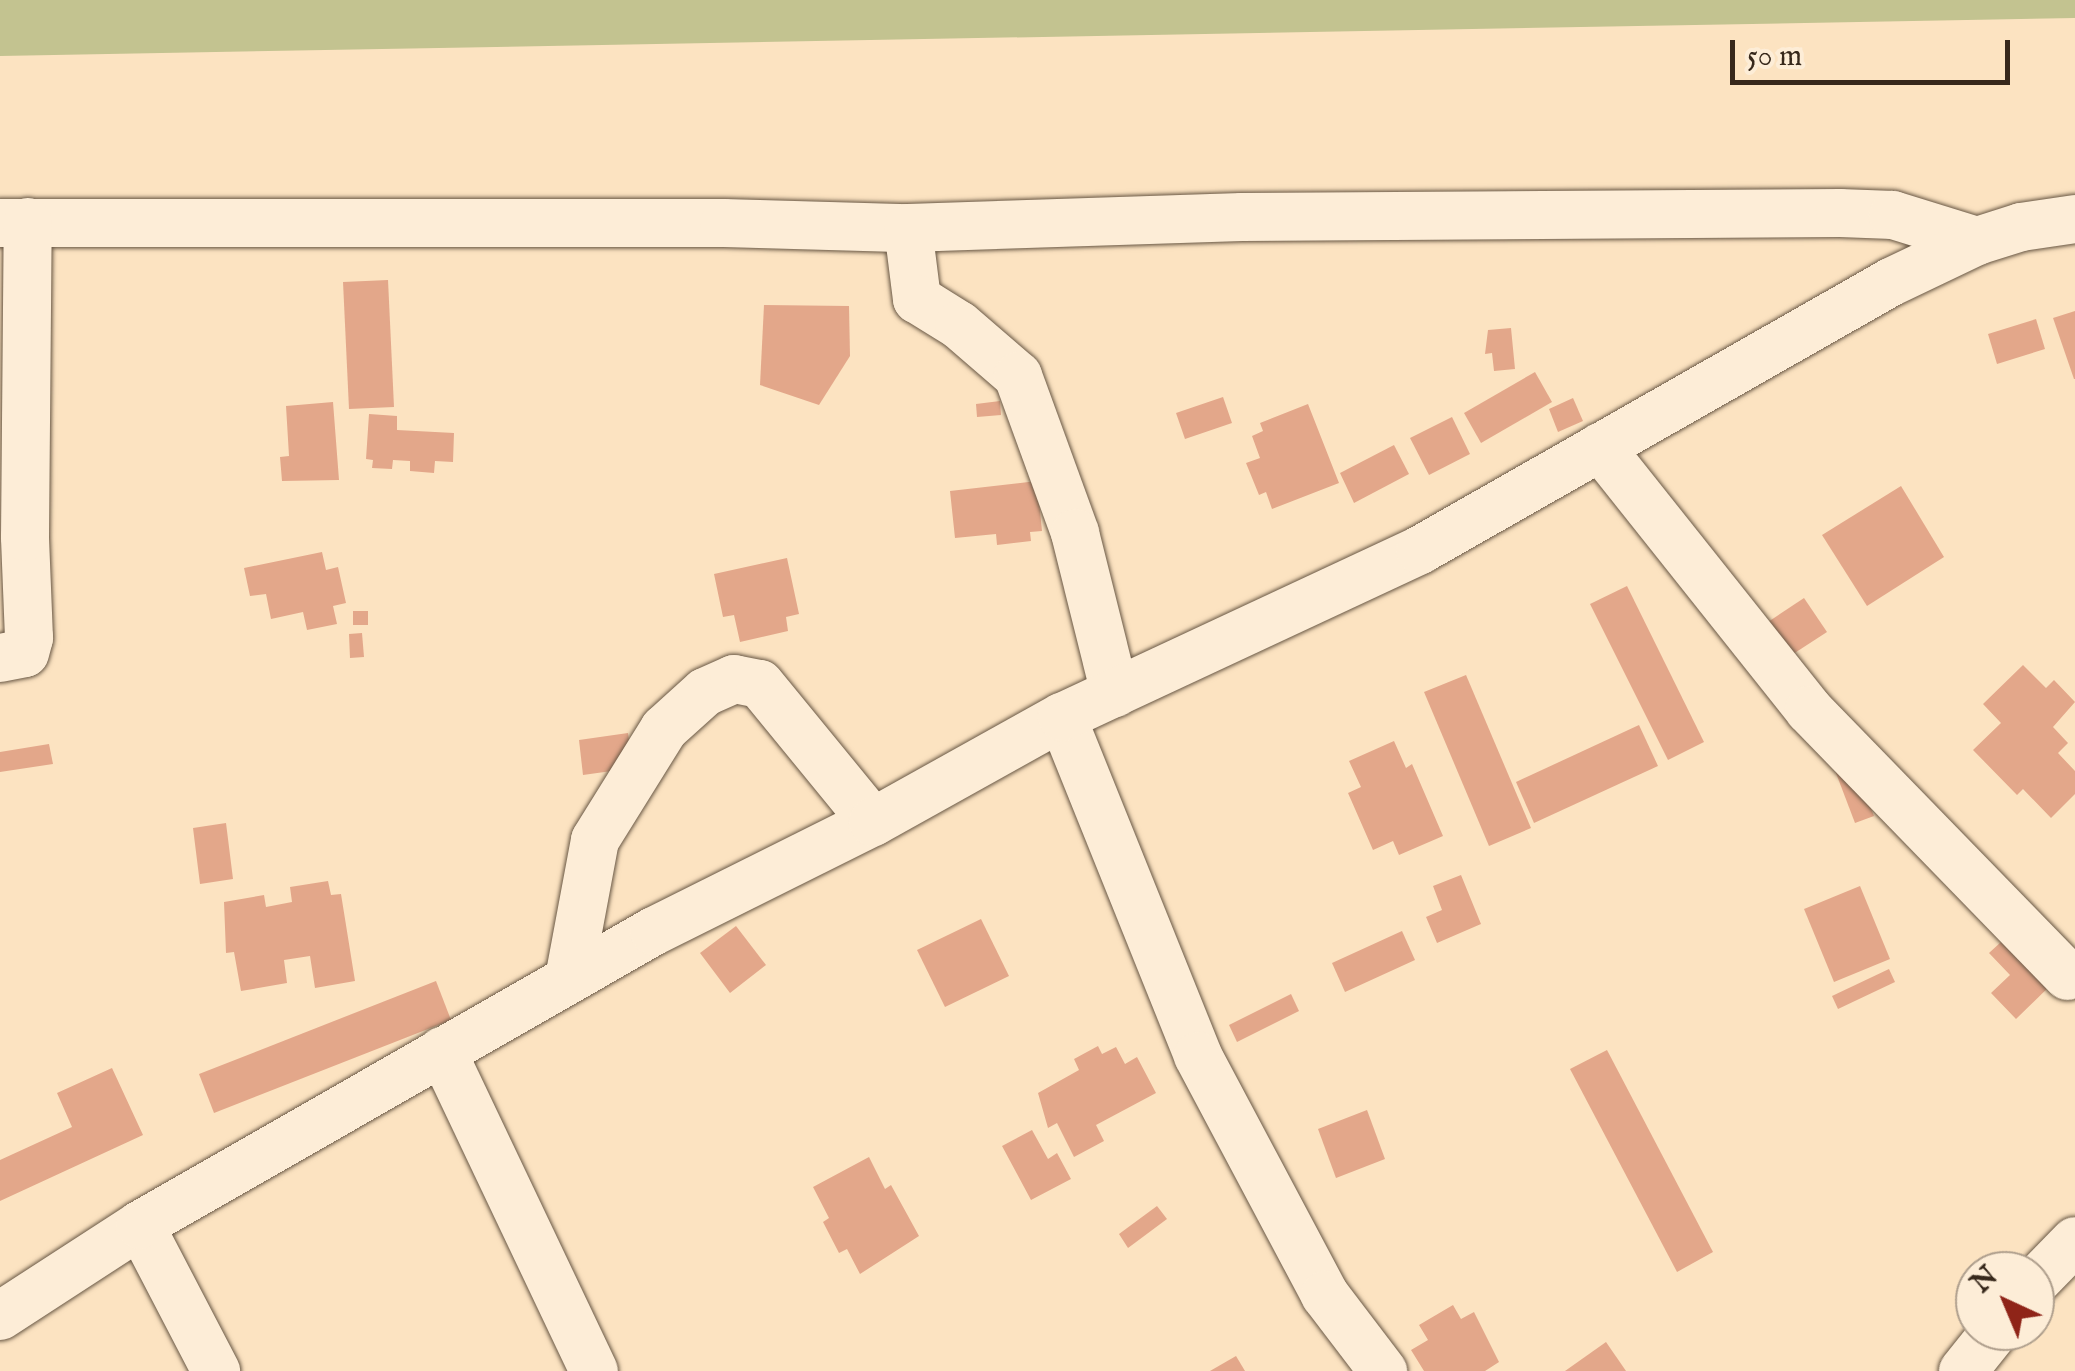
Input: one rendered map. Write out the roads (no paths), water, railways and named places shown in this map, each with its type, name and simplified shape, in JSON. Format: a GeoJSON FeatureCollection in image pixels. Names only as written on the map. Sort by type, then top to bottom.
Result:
{"type":"FeatureCollection","features":[{"type":"Feature","properties":{"kind":"street"},"geometry":{"type":"LineString","coordinates":[[0,658],[25,653],[29,638],[14,222],[724,222],[908,228],[1242,217],[1840,213],[1893,215],[1977,241]]}},
{"type":"Feature","properties":{"kind":"street"},"geometry":{"type":"LineString","coordinates":[[0,1316],[140,1225],[569,979],[873,822],[1062,717],[1420,550],[1874,291],[1977,241],[2020,227],[2075,219]]}},
{"type":"Feature","properties":{"kind":"street"},"geometry":{"type":"LineString","coordinates":[[908,228],[917,298],[959,325],[1018,376],[1075,534],[1115,693]]}},
{"type":"Feature","properties":{"kind":"street"},"geometry":{"type":"LineString","coordinates":[[1600,448],[1809,710],[2068,976]]}},
{"type":"Feature","properties":{"kind":"street"},"geometry":{"type":"LineString","coordinates":[[569,979],[595,840],[664,729],[705,692],[734,679],[760,684],[873,822]]}},
{"type":"Feature","properties":{"kind":"street"},"geometry":{"type":"LineString","coordinates":[[1062,717],[1198,1056],[1325,1295],[1382,1371]]}},
{"type":"Feature","properties":{"kind":"street"},"geometry":{"type":"LineString","coordinates":[[442,1052],[594,1371]]}},
{"type":"Feature","properties":{"kind":"street"},"geometry":{"type":"LineString","coordinates":[[140,1225],[216,1371]]}},
{"type":"Feature","properties":{"kind":"street"},"geometry":{"type":"LineString","coordinates":[[2055,1262],[2075,1241]]}},
{"type":"Feature","properties":{"kind":"street"},"geometry":{"type":"LineString","coordinates":[[1963,1371],[1979,1351]]}}]}
